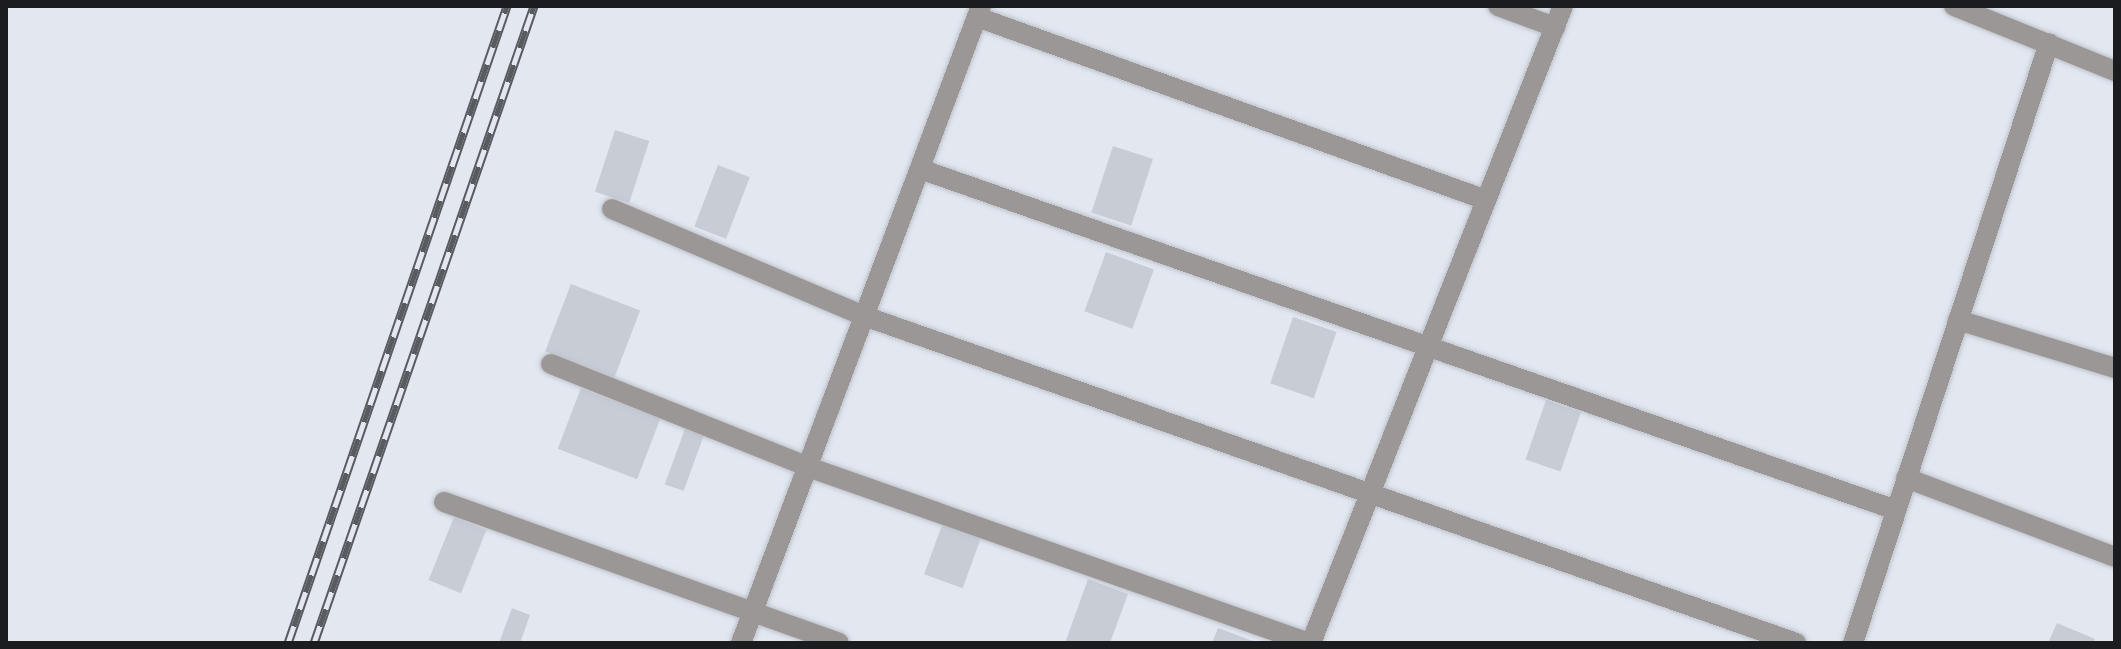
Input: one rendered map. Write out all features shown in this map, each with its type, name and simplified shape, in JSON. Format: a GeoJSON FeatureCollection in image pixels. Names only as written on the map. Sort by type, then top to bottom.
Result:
{"type":"FeatureCollection","features":[{"type":"Feature","properties":{"kind":"street"},"geometry":{"type":"LineString","coordinates":[[1498,6],[1555,27]]}},
{"type":"Feature","properties":{"kind":"street"},"geometry":{"type":"LineString","coordinates":[[551,364],[808,467],[1310,643],[1563,6]]}},
{"type":"Feature","properties":{"kind":"street"},"geometry":{"type":"LineString","coordinates":[[1954,6],[2115,71]]}},
{"type":"Feature","properties":{"kind":"street"},"geometry":{"type":"LineString","coordinates":[[741,643],[979,12],[1486,200]]}},
{"type":"Feature","properties":{"kind":"street"},"geometry":{"type":"LineString","coordinates":[[1853,643],[2049,43]]}},
{"type":"Feature","properties":{"kind":"street"},"geometry":{"type":"LineString","coordinates":[[920,169],[1896,510]]}},
{"type":"Feature","properties":{"kind":"street"},"geometry":{"type":"LineString","coordinates":[[612,209],[864,316],[1796,643]]}},
{"type":"Feature","properties":{"kind":"street"},"geometry":{"type":"LineString","coordinates":[[1958,320],[2115,368]]}},
{"type":"Feature","properties":{"kind":"street"},"geometry":{"type":"LineString","coordinates":[[1906,478],[2115,557]]}},
{"type":"Feature","properties":{"kind":"street"},"geometry":{"type":"LineString","coordinates":[[444,502],[752,615],[839,643]]}},
{"type":"Feature","properties":{"kind":"building"},"geometry":{"type":"Polygon","coordinates":[[[615,130],[649,141],[629,203],[595,192],[615,130]]]}},
{"type":"Feature","properties":{"kind":"building"},"geometry":{"type":"Polygon","coordinates":[[[1113,146],[1153,159],[1131,226],[1091,213],[1113,146]]]}},
{"type":"Feature","properties":{"kind":"building"},"geometry":{"type":"Polygon","coordinates":[[[718,165],[750,177],[726,239],[694,227],[718,165]]]}},
{"type":"Feature","properties":{"kind":"building"},"geometry":{"type":"Polygon","coordinates":[[[1106,252],[1154,269],[1132,329],[1084,311],[1106,252]]]}},
{"type":"Feature","properties":{"kind":"building"},"geometry":{"type":"Polygon","coordinates":[[[571,284],[640,311],[614,378],[545,351],[571,284]]]}},
{"type":"Feature","properties":{"kind":"building"},"geometry":{"type":"Polygon","coordinates":[[[1293,317],[1336,332],[1314,398],[1270,383],[1293,317]]]}},
{"type":"Feature","properties":{"kind":"building"},"geometry":{"type":"Polygon","coordinates":[[[581,388],[660,418],[637,479],[558,449],[581,388]]]}},
{"type":"Feature","properties":{"kind":"building"},"geometry":{"type":"Polygon","coordinates":[[[1546,400],[1581,412],[1560,472],[1525,460],[1546,400]]]}},
{"type":"Feature","properties":{"kind":"building"},"geometry":{"type":"Polygon","coordinates":[[[686,426],[705,433],[684,491],[665,484],[686,426]]]}},
{"type":"Feature","properties":{"kind":"building"},"geometry":{"type":"Polygon","coordinates":[[[946,514],[985,528],[963,588],[924,574],[946,514]]]}},
{"type":"Feature","properties":{"kind":"building"},"geometry":{"type":"Polygon","coordinates":[[[454,517],[486,530],[461,593],[429,580],[454,517]]]}},
{"type":"Feature","properties":{"kind":"building"},"geometry":{"type":"Polygon","coordinates":[[[1088,579],[1128,594],[1110,643],[1065,643],[1088,579]]]}},
{"type":"Feature","properties":{"kind":"building"},"geometry":{"type":"Polygon","coordinates":[[[512,608],[530,615],[520,643],[499,643],[512,608]]]}},
{"type":"Feature","properties":{"kind":"building"},"geometry":{"type":"Polygon","coordinates":[[[2057,623],[2095,639],[2094,643],[2048,643],[2057,623]]]}},
{"type":"Feature","properties":{"kind":"building"},"geometry":{"type":"Polygon","coordinates":[[[1218,628],[1258,643],[1212,643],[1218,628]]]}},
{"type":"Feature","properties":{"kind":"railway"},"geometry":{"type":"LineString","coordinates":[[288,643],[507,6]]}},
{"type":"Feature","properties":{"kind":"railway"},"geometry":{"type":"LineString","coordinates":[[314,643],[534,6]]}}]}
